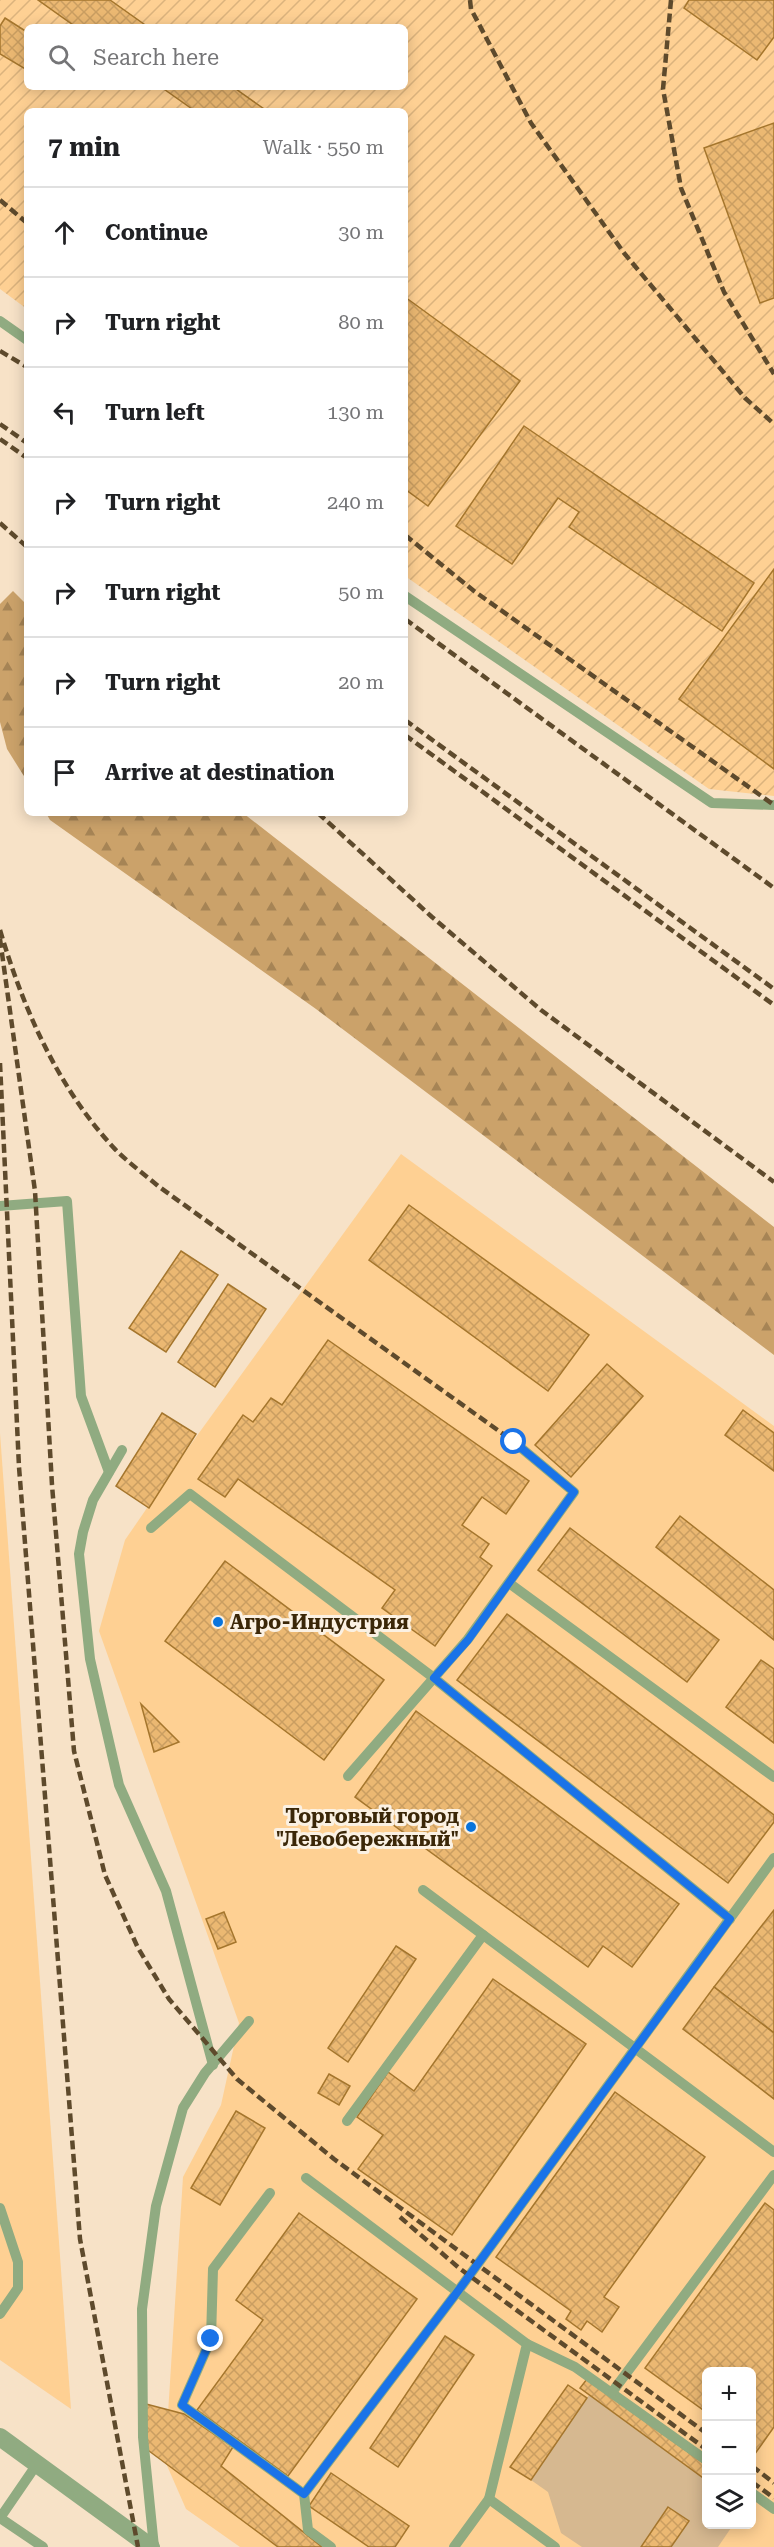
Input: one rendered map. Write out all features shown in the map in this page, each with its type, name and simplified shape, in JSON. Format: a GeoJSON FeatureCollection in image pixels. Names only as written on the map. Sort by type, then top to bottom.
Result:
{"type":"FeatureCollection","features":[{"type":"Feature","properties":{"kind":"street"},"geometry":{"type":"LineString","coordinates":[[0,2437],[153,2547]]}},
{"type":"Feature","properties":{"kind":"lane"},"geometry":{"type":"LineString","coordinates":[[0,321],[24,338]]}},
{"type":"Feature","properties":{"kind":"lane"},"geometry":{"type":"LineString","coordinates":[[408,598],[712,803],[774,805]]}},
{"type":"Feature","properties":{"kind":"lane"},"geometry":{"type":"LineString","coordinates":[[4,1205],[67,1201],[81,1396],[109,1472]]}},
{"type":"Feature","properties":{"kind":"lane"},"geometry":{"type":"LineString","coordinates":[[348,1776],[468,1640],[574,1492],[514,1442]]}},
{"type":"Feature","properties":{"kind":"lane"},"geometry":{"type":"LineString","coordinates":[[122,1450],[93,1500],[83,1532],[80,1554],[90,1659],[119,1785],[166,1891],[213,2065]]}},
{"type":"Feature","properties":{"kind":"lane"},"geometry":{"type":"LineString","coordinates":[[151,1528],[190,1494],[239,1528],[434,1678],[730,1919]]}},
{"type":"Feature","properties":{"kind":"lane"},"geometry":{"type":"LineString","coordinates":[[509,1582],[774,1777]]}},
{"type":"Feature","properties":{"kind":"lane"},"geometry":{"type":"LineString","coordinates":[[331,2547],[308,2530],[304,2494],[458,2291],[774,1858]]}},
{"type":"Feature","properties":{"kind":"lane"},"geometry":{"type":"LineString","coordinates":[[423,1890],[774,2152]]}},
{"type":"Feature","properties":{"kind":"lane"},"geometry":{"type":"LineString","coordinates":[[347,2121],[483,1935]]}},
{"type":"Feature","properties":{"kind":"lane"},"geometry":{"type":"LineString","coordinates":[[153,2547],[143,2437],[142,2309],[156,2206],[183,2108],[213,2065],[249,2021]]}},
{"type":"Feature","properties":{"kind":"lane"},"geometry":{"type":"LineString","coordinates":[[613,2391],[774,2175]]}},
{"type":"Feature","properties":{"kind":"lane"},"geometry":{"type":"LineString","coordinates":[[306,2178],[527,2344],[575,2367],[613,2391],[702,2457]]}},
{"type":"Feature","properties":{"kind":"lane"},"geometry":{"type":"LineString","coordinates":[[270,2193],[213,2269],[211,2339],[182,2405],[304,2494]]}},
{"type":"Feature","properties":{"kind":"lane"},"geometry":{"type":"LineString","coordinates":[[0,2208],[18,2262],[18,2288],[0,2314]]}},
{"type":"Feature","properties":{"kind":"lane"},"geometry":{"type":"LineString","coordinates":[[454,2547],[489,2499],[527,2344]]}},
{"type":"Feature","properties":{"kind":"lane"},"geometry":{"type":"LineString","coordinates":[[37,2464],[0,2518],[43,2547]]}},
{"type":"Feature","properties":{"kind":"lane"},"geometry":{"type":"LineString","coordinates":[[756,2496],[774,2509]]}},
{"type":"Feature","properties":{"kind":"lane"},"geometry":{"type":"LineString","coordinates":[[489,2499],[555,2547]]}},
{"type":"Feature","properties":{"kind":"shaded area"},"geometry":{"type":"Polygon","coordinates":[[[0,0],[774,0],[774,796],[709,789],[408,578],[408,108],[24,108],[24,307],[0,289],[0,0]]]}},
{"type":"Feature","properties":{"kind":"shaded area","name":"Торговый город \"Левобережный\""},"geometry":{"type":"Polygon","coordinates":[[[401,1154],[774,1426],[774,2547],[240,2547],[186,2509],[165,2461],[183,2177],[221,2105],[239,2023],[99,1631],[125,1540],[191,1444],[401,1154]]]}},
{"type":"Feature","properties":{"kind":"shaded area"},"geometry":{"type":"Polygon","coordinates":[[[0,1433],[59,2242],[71,2409],[0,2360],[0,1433]]]}},
{"type":"Feature","properties":{"kind":"shaded area"},"geometry":{"type":"Polygon","coordinates":[[[589,2395],[702,2477],[702,2529],[730,2529],[718,2547],[582,2547],[561,2533],[548,2492],[531,2480],[589,2395]]]}},
{"type":"Feature","properties":{"kind":"green space"},"geometry":{"type":"Polygon","coordinates":[[[13,591],[24,602],[24,776],[7,749],[0,722],[0,604],[13,591]]]}},
{"type":"Feature","properties":{"kind":"green space"},"geometry":{"type":"Polygon","coordinates":[[[48,816],[247,816],[774,1227],[774,1355],[316,1009],[50,820],[48,816]]]}},
{"type":"Feature","properties":{"kind":"building"},"geometry":{"type":"Polygon","coordinates":[[[38,0],[110,0],[144,24],[72,24],[38,0]]]}},
{"type":"Feature","properties":{"kind":"building"},"geometry":{"type":"Polygon","coordinates":[[[689,0],[774,0],[774,37],[757,60],[684,8],[689,0]]]}},
{"type":"Feature","properties":{"kind":"building"},"geometry":{"type":"Polygon","coordinates":[[[5,18],[24,30],[24,68],[0,54],[0,26],[5,18]]]}},
{"type":"Feature","properties":{"kind":"building"},"geometry":{"type":"Polygon","coordinates":[[[165,90],[237,90],[263,108],[191,108],[165,90]]]}},
{"type":"Feature","properties":{"kind":"building"},"geometry":{"type":"Polygon","coordinates":[[[774,123],[774,298],[760,303],[704,148],[774,123]]]}},
{"type":"Feature","properties":{"kind":"building"},"geometry":{"type":"Polygon","coordinates":[[[408,299],[520,381],[428,506],[408,491],[408,299]]]}},
{"type":"Feature","properties":{"kind":"building"},"geometry":{"type":"Polygon","coordinates":[[[524,426],[754,583],[722,631],[569,527],[579,512],[558,498],[512,564],[456,526],[524,426]]]}},
{"type":"Feature","properties":{"kind":"building"},"geometry":{"type":"Polygon","coordinates":[[[774,569],[774,769],[679,699],[774,569]]]}},
{"type":"Feature","properties":{"kind":"building"},"geometry":{"type":"Polygon","coordinates":[[[409,1205],[589,1335],[548,1391],[369,1260],[409,1205]]]}},
{"type":"Feature","properties":{"kind":"building"},"geometry":{"type":"Polygon","coordinates":[[[181,1251],[218,1275],[166,1352],[129,1328],[181,1251]]]}},
{"type":"Feature","properties":{"kind":"building"},"geometry":{"type":"Polygon","coordinates":[[[228,1284],[266,1309],[215,1387],[178,1362],[228,1284]]]}},
{"type":"Feature","properties":{"kind":"building"},"geometry":{"type":"Polygon","coordinates":[[[328,1340],[529,1481],[506,1514],[482,1497],[462,1525],[489,1544],[480,1557],[492,1566],[435,1646],[382,1608],[395,1590],[238,1479],[225,1497],[198,1479],[243,1415],[253,1422],[271,1398],[282,1405],[328,1340]]]}},
{"type":"Feature","properties":{"kind":"building"},"geometry":{"type":"Polygon","coordinates":[[[607,1364],[643,1396],[571,1477],[535,1445],[607,1364]]]}},
{"type":"Feature","properties":{"kind":"building"},"geometry":{"type":"Polygon","coordinates":[[[743,1410],[774,1433],[774,1471],[725,1435],[743,1410]]]}},
{"type":"Feature","properties":{"kind":"building"},"geometry":{"type":"Polygon","coordinates":[[[162,1413],[196,1434],[149,1508],[116,1486],[162,1413]]]}},
{"type":"Feature","properties":{"kind":"building"},"geometry":{"type":"Polygon","coordinates":[[[680,1516],[774,1590],[774,1640],[656,1547],[680,1516]]]}},
{"type":"Feature","properties":{"kind":"building"},"geometry":{"type":"Polygon","coordinates":[[[570,1528],[719,1640],[687,1682],[538,1570],[570,1528]]]}},
{"type":"Feature","properties":{"kind":"building"},"geometry":{"type":"Polygon","coordinates":[[[225,1561],[384,1680],[324,1760],[165,1641],[225,1561]]]}},
{"type":"Feature","properties":{"kind":"building"},"geometry":{"type":"Polygon","coordinates":[[[507,1614],[774,1815],[774,1822],[728,1883],[457,1680],[507,1614]]]}},
{"type":"Feature","properties":{"kind":"building"},"geometry":{"type":"Polygon","coordinates":[[[761,1660],[774,1669],[774,1743],[726,1707],[761,1660]]]}},
{"type":"Feature","properties":{"kind":"building"},"geometry":{"type":"Polygon","coordinates":[[[141,1704],[179,1742],[154,1752],[141,1704]]]}},
{"type":"Feature","properties":{"kind":"building"},"geometry":{"type":"Polygon","coordinates":[[[416,1711],[679,1904],[632,1967],[603,1946],[588,1967],[355,1797],[416,1711]]]}},
{"type":"Feature","properties":{"kind":"building"},"geometry":{"type":"Polygon","coordinates":[[[774,1910],[774,2033],[714,1987],[774,1910]]]}},
{"type":"Feature","properties":{"kind":"building"},"geometry":{"type":"Polygon","coordinates":[[[224,1912],[236,1942],[218,1949],[206,1919],[224,1912]]]}},
{"type":"Feature","properties":{"kind":"building"},"geometry":{"type":"Polygon","coordinates":[[[396,1946],[416,1959],[348,2062],[328,2048],[396,1946]]]}},
{"type":"Feature","properties":{"kind":"building"},"geometry":{"type":"Polygon","coordinates":[[[493,1979],[586,2044],[452,2235],[358,2169],[383,2135],[357,2117],[388,2072],[414,2091],[493,1979]]]}},
{"type":"Feature","properties":{"kind":"building"},"geometry":{"type":"Polygon","coordinates":[[[714,1987],[774,2033],[774,2099],[683,2029],[714,1987]]]}},
{"type":"Feature","properties":{"kind":"building"},"geometry":{"type":"Polygon","coordinates":[[[329,2074],[350,2086],[339,2105],[318,2093],[329,2074]]]}},
{"type":"Feature","properties":{"kind":"building"},"geometry":{"type":"Polygon","coordinates":[[[615,2092],[705,2157],[604,2297],[619,2307],[602,2332],[587,2321],[581,2330],[566,2319],[571,2311],[496,2257],[615,2092]]]}},
{"type":"Feature","properties":{"kind":"building"},"geometry":{"type":"Polygon","coordinates":[[[236,2111],[265,2128],[220,2205],[191,2188],[236,2111]]]}},
{"type":"Feature","properties":{"kind":"building"},"geometry":{"type":"Polygon","coordinates":[[[765,2203],[774,2210],[774,2427],[756,2452],[756,2367],[702,2367],[702,2409],[645,2368],[765,2203]]]}},
{"type":"Feature","properties":{"kind":"building"},"geometry":{"type":"Polygon","coordinates":[[[299,2213],[417,2299],[288,2476],[197,2410],[263,2320],[236,2300],[299,2213]]]}},
{"type":"Feature","properties":{"kind":"building"},"geometry":{"type":"Polygon","coordinates":[[[445,2336],[474,2355],[398,2467],[370,2448],[445,2336]]]}},
{"type":"Feature","properties":{"kind":"building"},"geometry":{"type":"Polygon","coordinates":[[[587,2379],[702,2462],[702,2477],[580,2388],[587,2379]]]}},
{"type":"Feature","properties":{"kind":"building"},"geometry":{"type":"Polygon","coordinates":[[[568,2385],[587,2398],[531,2480],[510,2467],[568,2385]]]}},
{"type":"Feature","properties":{"kind":"building"},"geometry":{"type":"Polygon","coordinates":[[[146,2404],[184,2414],[233,2447],[221,2466],[322,2547],[278,2547],[145,2448],[146,2404]]]}},
{"type":"Feature","properties":{"kind":"building"},"geometry":{"type":"Polygon","coordinates":[[[331,2473],[409,2526],[395,2547],[369,2547],[309,2506],[331,2473]]]}},
{"type":"Feature","properties":{"kind":"building"},"geometry":{"type":"Polygon","coordinates":[[[668,2507],[689,2521],[671,2547],[641,2547],[668,2507]]]}},
{"type":"Feature","properties":{"kind":"railway"},"geometry":{"type":"LineString","coordinates":[[470,0],[471,9],[531,123],[624,253],[745,398],[774,424]]}},
{"type":"Feature","properties":{"kind":"railway"},"geometry":{"type":"LineString","coordinates":[[671,0],[663,89],[681,188],[724,292],[774,374]]}},
{"type":"Feature","properties":{"kind":"railway"},"geometry":{"type":"LineString","coordinates":[[0,200],[24,220]]}},
{"type":"Feature","properties":{"kind":"railway"},"geometry":{"type":"LineString","coordinates":[[0,351],[24,365]]}},
{"type":"Feature","properties":{"kind":"railway"},"geometry":{"type":"LineString","coordinates":[[0,424],[24,441]]}},
{"type":"Feature","properties":{"kind":"railway"},"geometry":{"type":"LineString","coordinates":[[0,439],[24,456]]}},
{"type":"Feature","properties":{"kind":"railway"},"geometry":{"type":"LineString","coordinates":[[0,523],[24,544]]}},
{"type":"Feature","properties":{"kind":"railway"},"geometry":{"type":"LineString","coordinates":[[408,537],[474,591],[774,805]]}},
{"type":"Feature","properties":{"kind":"railway"},"geometry":{"type":"LineString","coordinates":[[408,621],[774,888]]}},
{"type":"Feature","properties":{"kind":"railway"},"geometry":{"type":"LineString","coordinates":[[408,722],[774,989]]}},
{"type":"Feature","properties":{"kind":"railway"},"geometry":{"type":"LineString","coordinates":[[408,737],[774,1005]]}},
{"type":"Feature","properties":{"kind":"railway"},"geometry":{"type":"LineString","coordinates":[[321,816],[432,917],[541,1010],[774,1182]]}},
{"type":"Feature","properties":{"kind":"railway"},"geometry":{"type":"LineString","coordinates":[[0,930],[19,988],[44,1045],[75,1098],[118,1152],[158,1186],[510,1439]]}},
{"type":"Feature","properties":{"kind":"railway"},"geometry":{"type":"LineString","coordinates":[[0,939],[35,1191],[52,1485],[74,1751],[105,1875],[138,1948],[169,1999],[237,2079],[334,2159],[702,2430]]}},
{"type":"Feature","properties":{"kind":"railway"},"geometry":{"type":"LineString","coordinates":[[0,1063],[19,1467],[80,2239],[138,2547]]}},
{"type":"Feature","properties":{"kind":"railway"},"geometry":{"type":"LineString","coordinates":[[400,2217],[459,2268],[702,2446]]}},
{"type":"Feature","properties":{"kind":"railway"},"geometry":{"type":"LineString","coordinates":[[756,2469],[774,2483]]}},
{"type":"Feature","properties":{"kind":"railway"},"geometry":{"type":"LineString","coordinates":[[756,2485],[774,2498]]}},
{"type":"Feature","properties":{"kind":"place","name":"Агро-Индустрия"},"geometry":{"type":"Point","coordinates":[218,1622]}},
{"type":"Feature","properties":{"kind":"place","name":"Торговый город \"Левобережный\""},"geometry":{"type":"Point","coordinates":[471,1827]}},
{"type":"Feature","properties":{"kind":"route"},"geometry":{"type":"LineString","coordinates":[[211,2339],[182,2405],[304,2494],[458,2291],[730,1919],[434,1678],[468,1640],[574,1492],[514,1442]]}}]}
